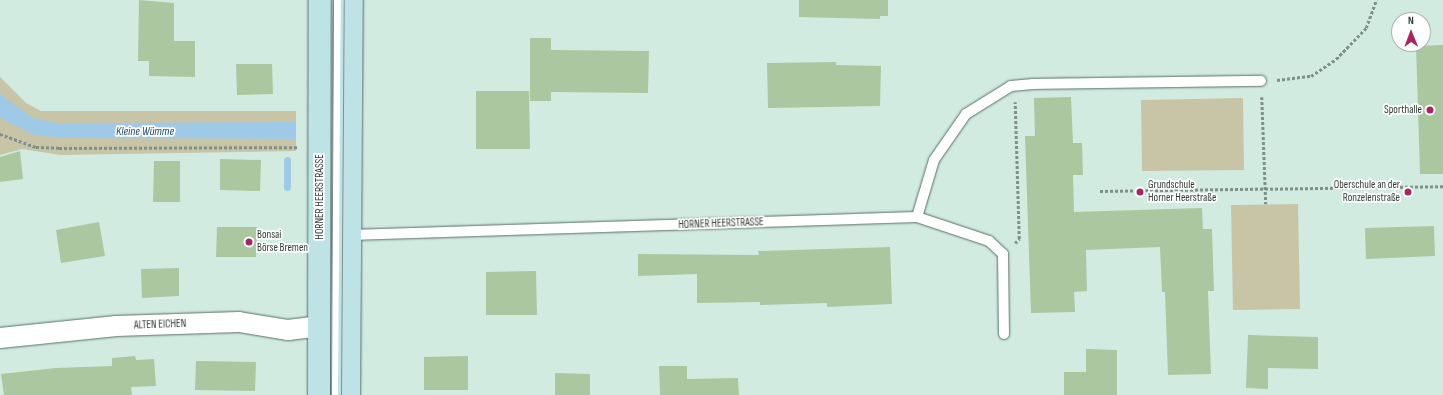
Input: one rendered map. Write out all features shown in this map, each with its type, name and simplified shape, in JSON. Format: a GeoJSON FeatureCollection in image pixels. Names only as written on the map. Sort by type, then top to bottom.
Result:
{"type":"FeatureCollection","features":[{"type":"Feature","properties":{"kind":"main road","name":"HORNER HEERSTRASSE"},"geometry":{"type":"LineString","coordinates":[[319,395],[320,0]]}},
{"type":"Feature","properties":{"kind":"main road"},"geometry":{"type":"LineString","coordinates":[[349,395],[352,0]]}},
{"type":"Feature","properties":{"kind":"street","name":"ALTEN EICHEN"},"geometry":{"type":"LineString","coordinates":[[0,338],[116,326],[239,322],[288,330],[319,326]]}},
{"type":"Feature","properties":{"kind":"lane"},"geometry":{"type":"LineString","coordinates":[[336,395],[339,0]]}},
{"type":"Feature","properties":{"kind":"lane"},"geometry":{"type":"LineString","coordinates":[[917,217],[934,160],[966,114],[1015,86],[1262,81]]}},
{"type":"Feature","properties":{"kind":"lane","name":"HORNER HEERSTRASSE"},"geometry":{"type":"LineString","coordinates":[[350,235],[917,217],[989,241],[1003,254]]}},
{"type":"Feature","properties":{"kind":"lane"},"geometry":{"type":"LineString","coordinates":[[1003,254],[1004,334]]}},
{"type":"Feature","properties":{"kind":"path"},"geometry":{"type":"LineString","coordinates":[[1266,204],[1262,81],[1312,76],[1336,59],[1366,28],[1376,0]]}},
{"type":"Feature","properties":{"kind":"path"},"geometry":{"type":"LineString","coordinates":[[1003,254],[1020,239],[1015,86]]}},
{"type":"Feature","properties":{"kind":"path"},"geometry":{"type":"LineString","coordinates":[[0,134],[36,147],[59,148],[320,146]]}},
{"type":"Feature","properties":{"kind":"path"},"geometry":{"type":"LineString","coordinates":[[1100,191],[1443,186]]}},
{"type":"Feature","properties":{"kind":"shaded area"},"geometry":{"type":"Polygon","coordinates":[[[0,77],[26,103],[41,111],[296,111],[296,151],[60,155],[22,149],[0,155],[0,77]]]}},
{"type":"Feature","properties":{"kind":"shaded area"},"geometry":{"type":"Polygon","coordinates":[[[1243,98],[1244,170],[1142,171],[1141,100],[1243,98]]]}},
{"type":"Feature","properties":{"kind":"shaded area"},"geometry":{"type":"Polygon","coordinates":[[[1298,204],[1300,309],[1233,310],[1231,205],[1298,204]]]}},
{"type":"Feature","properties":{"kind":"water","name":"Kleine Wümme"},"geometry":{"type":"Polygon","coordinates":[[[0,94],[33,118],[57,123],[296,122],[296,139],[65,138],[34,135],[0,118],[0,94]]]}},
{"type":"Feature","properties":{"kind":"building"},"geometry":{"type":"Polygon","coordinates":[[[139,0],[174,3],[174,41],[195,41],[195,77],[149,76],[149,61],[138,61],[139,0]]]}},
{"type":"Feature","properties":{"kind":"building"},"geometry":{"type":"Polygon","coordinates":[[[799,0],[888,0],[888,16],[880,16],[880,19],[799,17],[799,0]]]}},
{"type":"Feature","properties":{"kind":"building"},"geometry":{"type":"Polygon","coordinates":[[[530,38],[551,38],[551,50],[649,51],[648,93],[551,92],[551,101],[530,101],[530,38]]]}},
{"type":"Feature","properties":{"kind":"building","name":"Sporthalle"},"geometry":{"type":"Polygon","coordinates":[[[1431,45],[1443,45],[1443,174],[1420,174],[1416,52],[1431,52],[1431,45]]]}},
{"type":"Feature","properties":{"kind":"building"},"geometry":{"type":"Polygon","coordinates":[[[836,62],[836,65],[881,66],[880,106],[768,108],[767,63],[836,62]]]}},
{"type":"Feature","properties":{"kind":"building"},"geometry":{"type":"Polygon","coordinates":[[[236,64],[272,64],[273,94],[237,95],[236,64]]]}},
{"type":"Feature","properties":{"kind":"building"},"geometry":{"type":"Polygon","coordinates":[[[476,91],[529,91],[530,149],[476,149],[476,91]]]}},
{"type":"Feature","properties":{"kind":"building"},"geometry":{"type":"Polygon","coordinates":[[[1071,97],[1073,143],[1082,143],[1083,175],[1073,175],[1074,212],[1202,208],[1203,229],[1212,229],[1214,291],[1208,291],[1211,374],[1168,375],[1165,292],[1162,292],[1160,247],[1086,250],[1087,291],[1074,292],[1075,312],[1031,313],[1025,136],[1035,136],[1034,98],[1071,97]]]}},
{"type":"Feature","properties":{"kind":"building"},"geometry":{"type":"Polygon","coordinates":[[[20,151],[23,179],[0,182],[0,157],[20,151]]]}},
{"type":"Feature","properties":{"kind":"building"},"geometry":{"type":"Polygon","coordinates":[[[220,159],[261,160],[260,191],[220,190],[220,159]]]}},
{"type":"Feature","properties":{"kind":"building"},"geometry":{"type":"Polygon","coordinates":[[[154,161],[180,161],[180,202],[153,202],[154,161]]]}},
{"type":"Feature","properties":{"kind":"building"},"geometry":{"type":"Polygon","coordinates":[[[99,222],[105,256],[61,263],[56,230],[99,222]]]}},
{"type":"Feature","properties":{"kind":"building"},"geometry":{"type":"Polygon","coordinates":[[[1434,226],[1435,256],[1366,259],[1365,228],[1434,226]]]}},
{"type":"Feature","properties":{"kind":"building"},"geometry":{"type":"Polygon","coordinates":[[[217,227],[257,227],[256,257],[216,257],[217,227]]]}},
{"type":"Feature","properties":{"kind":"building"},"geometry":{"type":"Polygon","coordinates":[[[890,247],[892,304],[827,307],[827,303],[760,305],[760,302],[697,303],[697,274],[638,276],[638,254],[759,255],[758,251],[890,247]]]}},
{"type":"Feature","properties":{"kind":"building"},"geometry":{"type":"Polygon","coordinates":[[[179,268],[179,296],[142,298],[141,269],[179,268]]]}},
{"type":"Feature","properties":{"kind":"building"},"geometry":{"type":"Polygon","coordinates":[[[536,271],[537,315],[486,315],[486,272],[536,271]]]}},
{"type":"Feature","properties":{"kind":"building"},"geometry":{"type":"Polygon","coordinates":[[[1248,335],[1318,337],[1318,369],[1268,368],[1268,389],[1246,388],[1248,335]]]}},
{"type":"Feature","properties":{"kind":"building"},"geometry":{"type":"Polygon","coordinates":[[[1086,349],[1117,350],[1117,395],[1064,395],[1064,372],[1086,372],[1086,349]]]}},
{"type":"Feature","properties":{"kind":"building"},"geometry":{"type":"Polygon","coordinates":[[[135,356],[136,360],[154,359],[156,386],[131,387],[132,395],[4,395],[1,374],[56,368],[112,366],[112,358],[135,356]]]}},
{"type":"Feature","properties":{"kind":"building"},"geometry":{"type":"Polygon","coordinates":[[[468,356],[468,390],[424,390],[424,357],[468,356]]]}},
{"type":"Feature","properties":{"kind":"building"},"geometry":{"type":"Polygon","coordinates":[[[196,361],[256,362],[255,391],[195,390],[196,361]]]}},
{"type":"Feature","properties":{"kind":"building"},"geometry":{"type":"Polygon","coordinates":[[[659,366],[687,366],[687,379],[738,378],[739,395],[660,395],[659,366]]]}},
{"type":"Feature","properties":{"kind":"building"},"geometry":{"type":"Polygon","coordinates":[[[555,373],[590,374],[590,395],[555,395],[555,373]]]}},
{"type":"Feature","properties":{"kind":"waterway"},"geometry":{"type":"LineString","coordinates":[[287,160],[287,187]]}},
{"type":"Feature","properties":{"kind":"tram line"},"geometry":{"type":"LineString","coordinates":[[331,395],[333,0]]}},
{"type":"Feature","properties":{"kind":"tram line"},"geometry":{"type":"LineString","coordinates":[[341,395],[344,0]]}},
{"type":"Feature","properties":{"kind":"place","name":"Sporthalle"},"geometry":{"type":"Point","coordinates":[1430,110]}},
{"type":"Feature","properties":{"kind":"place","name":"Grundschule Horner Heerstraße"},"geometry":{"type":"Point","coordinates":[1140,192]}},
{"type":"Feature","properties":{"kind":"place","name":"Oberschule an der Ronzelenstraße"},"geometry":{"type":"Point","coordinates":[1408,192]}},
{"type":"Feature","properties":{"kind":"place","name":"Bonsai Börse Bremen"},"geometry":{"type":"Point","coordinates":[249,242]}}]}
